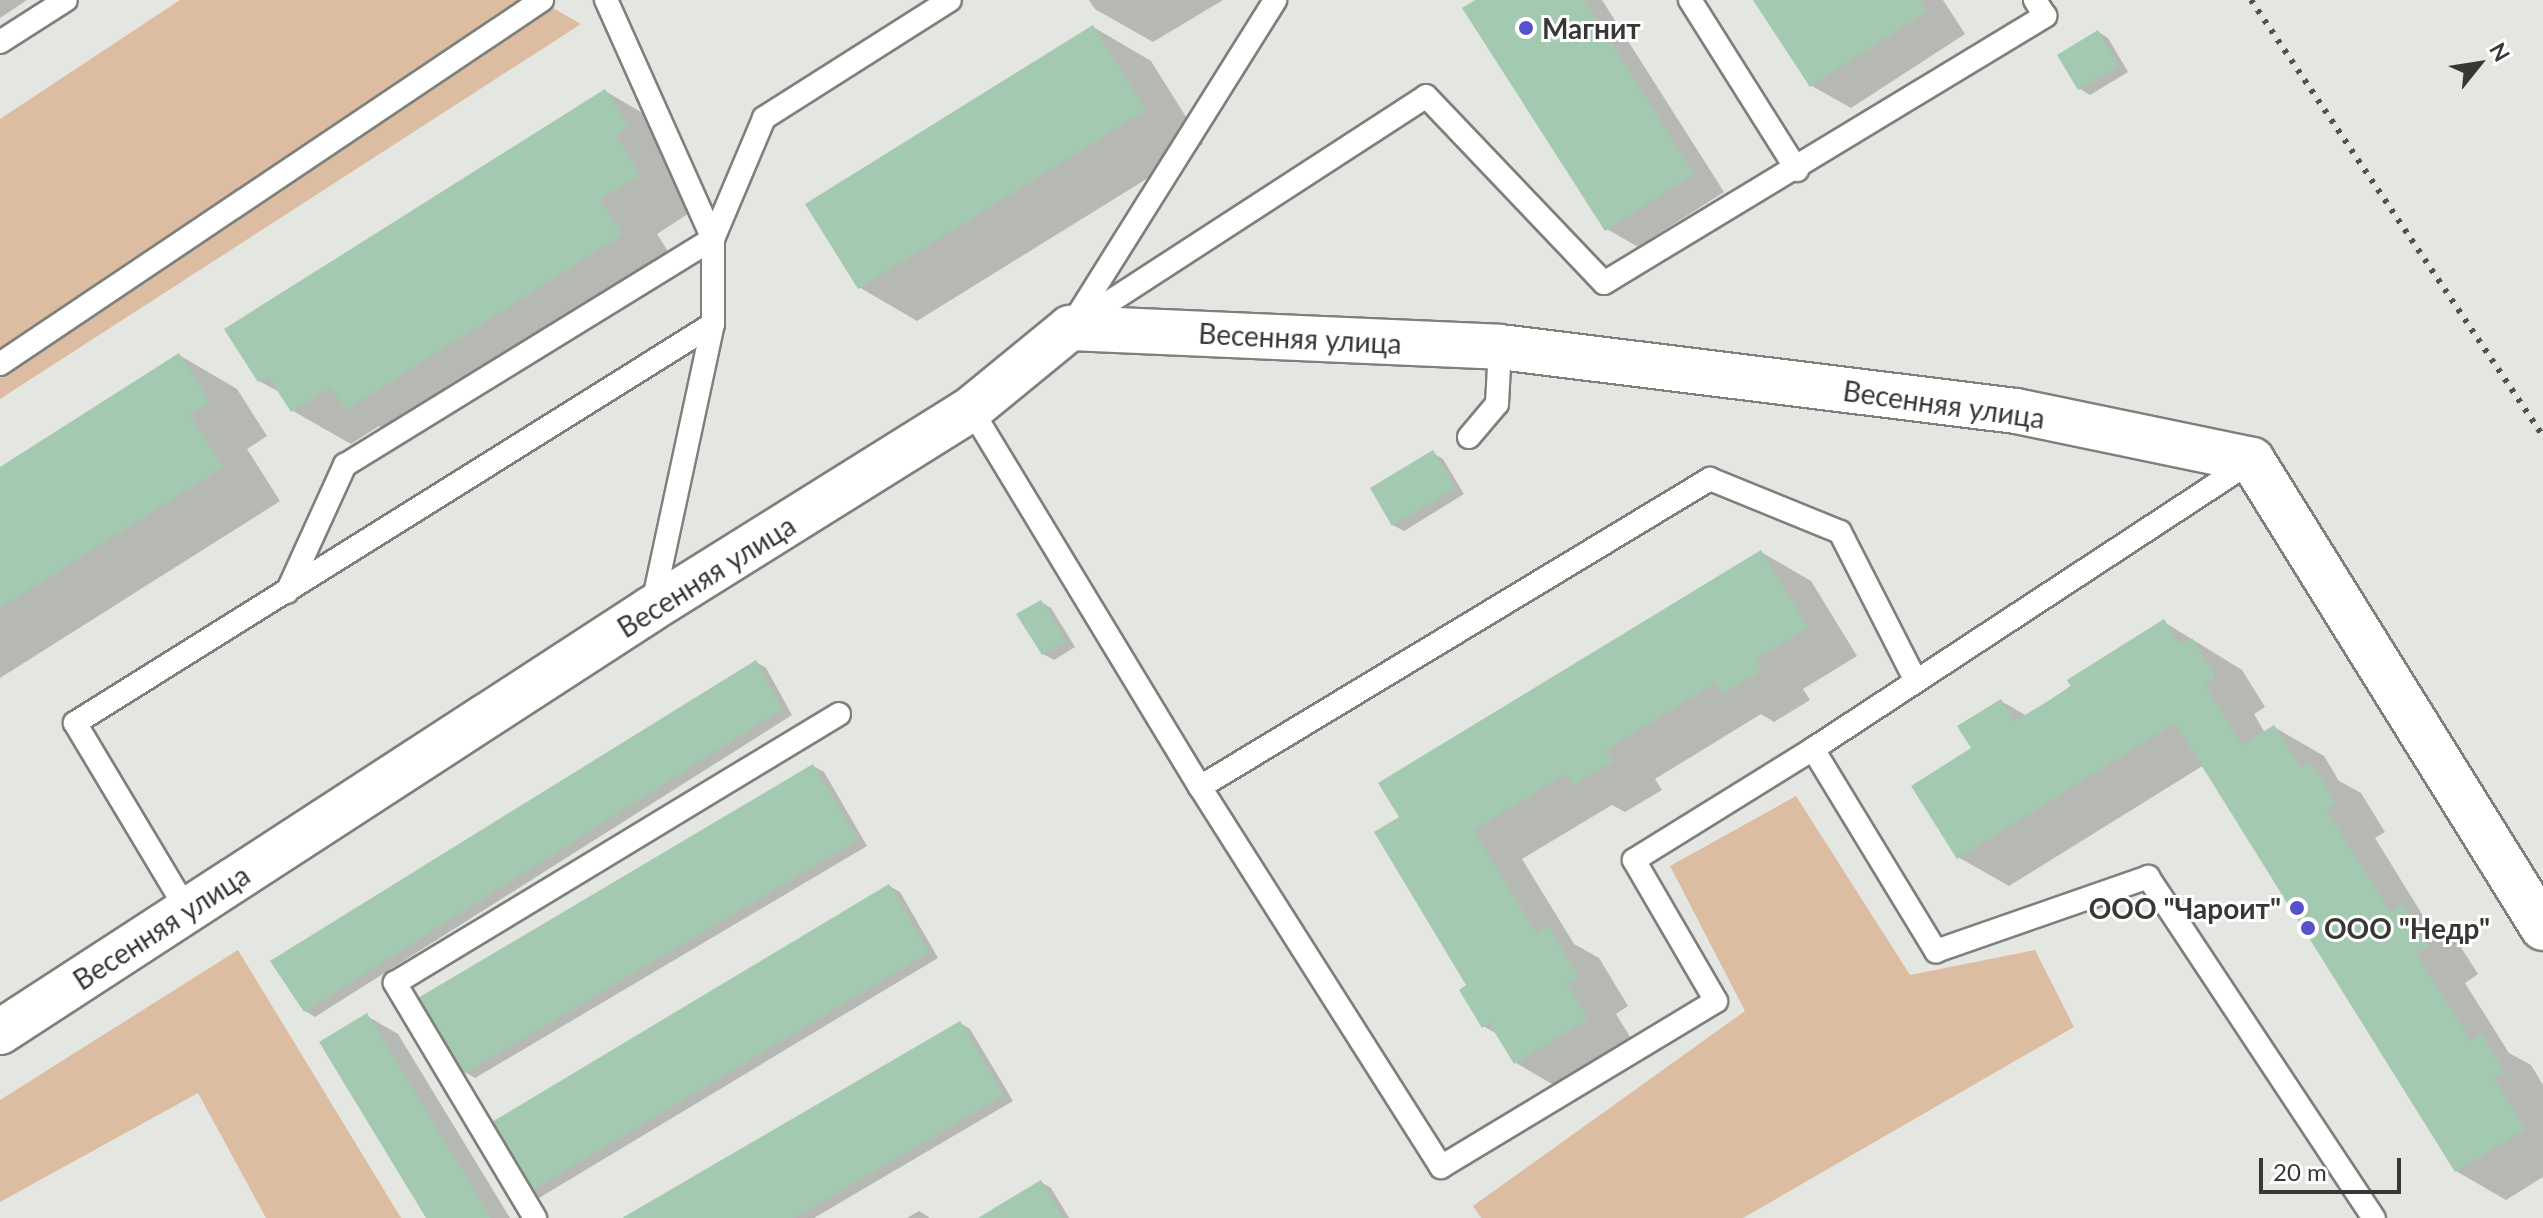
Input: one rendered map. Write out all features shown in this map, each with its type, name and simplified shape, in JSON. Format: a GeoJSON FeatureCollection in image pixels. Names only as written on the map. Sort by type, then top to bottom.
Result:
{"type":"FeatureCollection","features":[{"type":"Feature","properties":{"kind":"street","name":"Весенняя улица"},"geometry":{"type":"LineString","coordinates":[[0,1032],[651,609],[971,409],[1070,328],[1500,347],[2016,411],[2252,460]]}},
{"type":"Feature","properties":{"kind":"street"},"geometry":{"type":"LineString","coordinates":[[2252,460],[2543,928]]}},
{"type":"Feature","properties":{"kind":"lane"},"geometry":{"type":"LineString","coordinates":[[0,42],[66,0]]}},
{"type":"Feature","properties":{"kind":"lane"},"geometry":{"type":"LineString","coordinates":[[0,364],[542,0]]}},
{"type":"Feature","properties":{"kind":"lane"},"geometry":{"type":"LineString","coordinates":[[606,0],[713,239]]}},
{"type":"Feature","properties":{"kind":"lane"},"geometry":{"type":"LineString","coordinates":[[651,609],[713,324],[713,239],[764,118],[950,0]]}},
{"type":"Feature","properties":{"kind":"lane"},"geometry":{"type":"LineString","coordinates":[[1070,328],[1275,0]]}},
{"type":"Feature","properties":{"kind":"lane"},"geometry":{"type":"LineString","coordinates":[[1690,0],[1797,170]]}},
{"type":"Feature","properties":{"kind":"lane"},"geometry":{"type":"LineString","coordinates":[[1070,328],[1426,96],[1604,283],[1797,170],[2045,16],[2035,0]]}},
{"type":"Feature","properties":{"kind":"lane"},"geometry":{"type":"LineString","coordinates":[[287,592],[345,465],[713,239]]}},
{"type":"Feature","properties":{"kind":"lane"},"geometry":{"type":"LineString","coordinates":[[187,910],[75,723],[713,324]]}},
{"type":"Feature","properties":{"kind":"lane"},"geometry":{"type":"LineString","coordinates":[[1469,437],[1497,404],[1500,347]]}},
{"type":"Feature","properties":{"kind":"lane"},"geometry":{"type":"LineString","coordinates":[[971,409],[1200,787],[1441,1167],[1716,1001],[1634,860],[1813,749],[2252,460]]}},
{"type":"Feature","properties":{"kind":"lane"},"geometry":{"type":"LineString","coordinates":[[1200,787],[1710,479],[1840,532],[1916,681]]}},
{"type":"Feature","properties":{"kind":"lane"},"geometry":{"type":"LineString","coordinates":[[535,1218],[395,983],[839,714]]}},
{"type":"Feature","properties":{"kind":"lane"},"geometry":{"type":"LineString","coordinates":[[1813,749],[1936,951],[2148,877],[2374,1218]]}},
{"type":"Feature","properties":{"kind":"shaded area"},"geometry":{"type":"Polygon","coordinates":[[[180,0],[539,0],[581,24],[0,399],[0,119],[180,0]]]}},
{"type":"Feature","properties":{"kind":"shaded area"},"geometry":{"type":"Polygon","coordinates":[[[1796,796],[1910,975],[2035,950],[2074,1027],[1743,1218],[1481,1218],[1473,1206],[1745,1011],[1670,866],[1796,796]]]}},
{"type":"Feature","properties":{"kind":"shaded area"},"geometry":{"type":"Polygon","coordinates":[[[238,950],[401,1218],[266,1218],[198,1093],[0,1202],[0,1100],[238,950]]]}},
{"type":"Feature","properties":{"kind":"building"},"geometry":{"type":"Polygon","coordinates":[[[1475,0],[1584,0],[1694,174],[1605,231],[1462,8],[1475,0]]]}},
{"type":"Feature","properties":{"kind":"building"},"geometry":{"type":"Polygon","coordinates":[[[1753,0],[1920,0],[1927,11],[1810,87],[1753,0]]]}},
{"type":"Feature","properties":{"kind":"building"},"geometry":{"type":"Polygon","coordinates":[[[1093,25],[1146,110],[858,289],[805,204],[1093,25]]]}},
{"type":"Feature","properties":{"kind":"building"},"geometry":{"type":"Polygon","coordinates":[[[2098,30],[2119,66],[2078,90],[2057,55],[2098,30]]]}},
{"type":"Feature","properties":{"kind":"building"},"geometry":{"type":"Polygon","coordinates":[[[605,89],[629,127],[616,136],[640,175],[600,200],[622,235],[346,410],[331,387],[291,412],[268,376],[258,382],[224,329],[605,89]]]}},
{"type":"Feature","properties":{"kind":"building"},"geometry":{"type":"Polygon","coordinates":[[[179,353],[210,402],[190,415],[223,467],[0,608],[0,467],[179,353]]]}},
{"type":"Feature","properties":{"kind":"building"},"geometry":{"type":"Polygon","coordinates":[[[1433,450],[1455,488],[1392,526],[1370,488],[1433,450]]]}},
{"type":"Feature","properties":{"kind":"building"},"geometry":{"type":"Polygon","coordinates":[[[1761,550],[1808,627],[1755,660],[1761,671],[1722,694],[1715,683],[1606,750],[1613,761],[1573,785],[1566,774],[1473,830],[1537,934],[1548,926],[1579,977],[1567,984],[1588,1019],[1514,1064],[1489,1023],[1482,1028],[1459,990],[1466,985],[1374,832],[1399,817],[1378,783],[1761,550]]]}},
{"type":"Feature","properties":{"kind":"building"},"geometry":{"type":"Polygon","coordinates":[[[1041,600],[1066,641],[1042,655],[1016,614],[1041,600]]]}},
{"type":"Feature","properties":{"kind":"building"},"geometry":{"type":"Polygon","coordinates":[[[2164,619],[2180,645],[2192,638],[2216,678],[2205,685],[2242,745],[2274,725],[2301,768],[2311,762],[2336,803],[2326,809],[2390,912],[2403,904],[2429,945],[2416,954],[2471,1041],[2481,1034],[2505,1072],[2494,1078],[2525,1129],[2455,1172],[2175,723],[1957,859],[1911,786],[1971,748],[1957,726],[2001,699],[2015,721],[2071,687],[2067,680],[2164,619]]]}},
{"type":"Feature","properties":{"kind":"building"},"geometry":{"type":"Polygon","coordinates":[[[756,660],[782,709],[304,1012],[270,961],[756,660]]]}},
{"type":"Feature","properties":{"kind":"building"},"geometry":{"type":"Polygon","coordinates":[[[813,764],[858,840],[463,1074],[418,998],[813,764]]]}},
{"type":"Feature","properties":{"kind":"building"},"geometry":{"type":"Polygon","coordinates":[[[889,884],[929,952],[527,1193],[487,1125],[889,884]]]}},
{"type":"Feature","properties":{"kind":"building"},"geometry":{"type":"Polygon","coordinates":[[[367,1013],[491,1218],[426,1218],[319,1042],[367,1013]]]}},
{"type":"Feature","properties":{"kind":"building"},"geometry":{"type":"Polygon","coordinates":[[[960,1021],[1004,1095],[794,1218],[622,1218],[960,1021]]]}},
{"type":"Feature","properties":{"kind":"building"},"geometry":{"type":"Polygon","coordinates":[[[1041,1180],[1063,1218],[978,1218],[1041,1180]]]}},
{"type":"Feature","properties":{"kind":"railway"},"geometry":{"type":"LineString","coordinates":[[2251,0],[2543,436]]}},
{"type":"Feature","properties":{"kind":"place","name":"Магнит"},"geometry":{"type":"Point","coordinates":[1526,28]}},
{"type":"Feature","properties":{"kind":"place","name":"ООО \"Чароит\""},"geometry":{"type":"Point","coordinates":[2297,908]}},
{"type":"Feature","properties":{"kind":"place","name":"ООО \"Недр\""},"geometry":{"type":"Point","coordinates":[2308,928]}}]}
